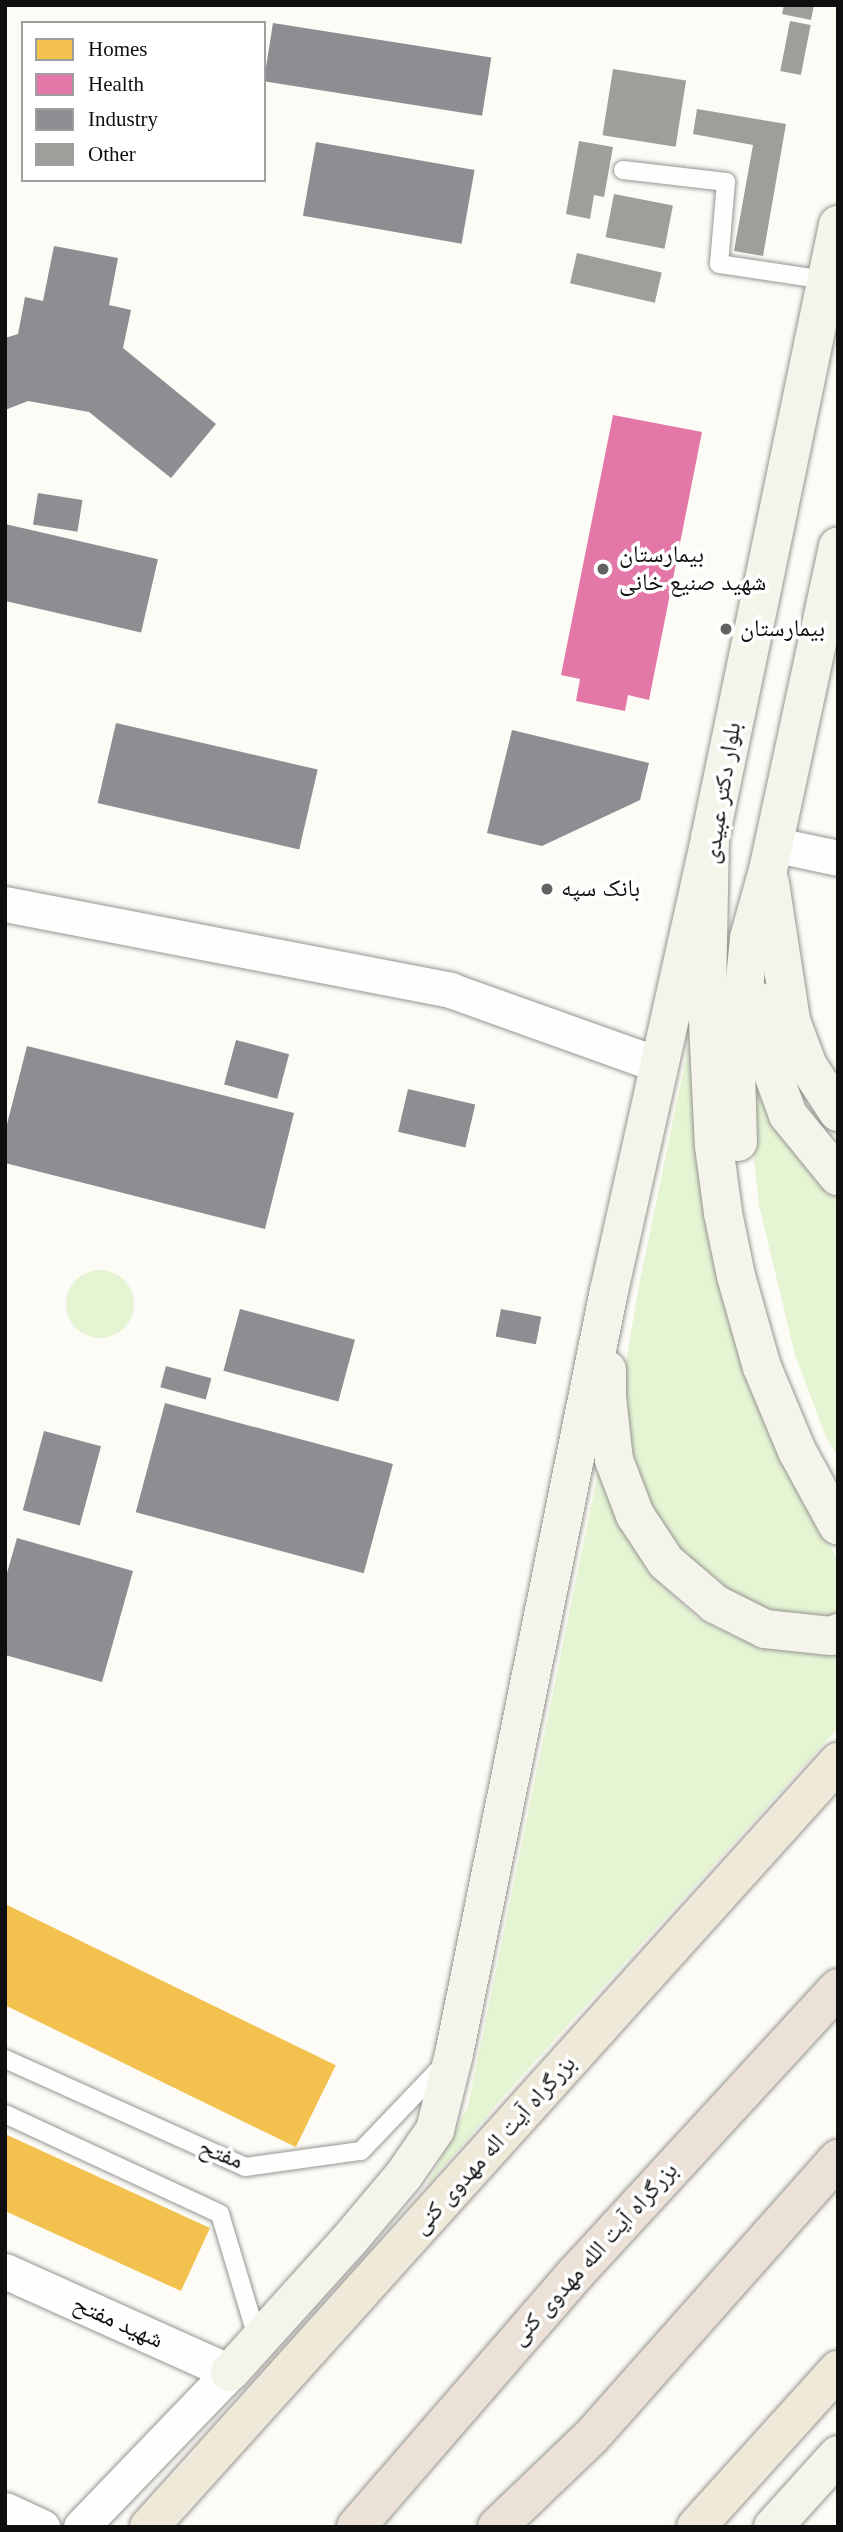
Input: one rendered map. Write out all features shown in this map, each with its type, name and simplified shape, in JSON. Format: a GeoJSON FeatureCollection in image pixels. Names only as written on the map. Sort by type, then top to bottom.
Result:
{"type":"FeatureCollection","features":[{"type":"Feature","properties":{"kind":"highway","name":"بزرگراه آیت الله مهدوی کنی"},"geometry":{"type":"LineString","coordinates":[[356,2527],[576,2272],[838,1988]]}},
{"type":"Feature","properties":{"kind":"highway"},"geometry":{"type":"LineString","coordinates":[[496,2527],[591,2437],[838,2159]]}},
{"type":"Feature","properties":{"kind":"main road","name":"بلوار دکتر عبیدی"},"geometry":{"type":"LineString","coordinates":[[838,225],[710,838],[708,1049],[714,1146],[723,1213],[736,1276],[762,1367],[797,1451],[838,1526]]}},
{"type":"Feature","properties":{"kind":"main road"},"geometry":{"type":"LineString","coordinates":[[838,546],[829,625],[749,938],[736,1069],[738,1144],[752,1238],[775,1324],[815,1434],[838,1478]]}},
{"type":"Feature","properties":{"kind":"main road"},"geometry":{"type":"LineString","coordinates":[[230,2372],[404,2175],[435,2130],[454,2054],[609,1291],[710,838]]}},
{"type":"Feature","properties":{"kind":"main road"},"geometry":{"type":"LineString","coordinates":[[770,857],[791,1021],[808,1066],[838,1112]]}},
{"type":"Feature","properties":{"kind":"main road"},"geometry":{"type":"LineString","coordinates":[[749,938],[764,1049],[775,1084],[788,1115],[838,1176]]}},
{"type":"Feature","properties":{"kind":"main road"},"geometry":{"type":"LineString","coordinates":[[609,1291],[607,1397],[614,1460],[635,1515],[666,1562],[715,1604],[765,1629],[831,1636],[838,1633]]}},
{"type":"Feature","properties":{"kind":"main road","name":"بزرگراه آیت اله مهدوی کنی"},"geometry":{"type":"LineString","coordinates":[[149,2527],[838,1762]]}},
{"type":"Feature","properties":{"kind":"main road"},"geometry":{"type":"LineString","coordinates":[[300,2294],[397,2253]]}},
{"type":"Feature","properties":{"kind":"main road"},"geometry":{"type":"LineString","coordinates":[[283,2379],[300,2294]]}},
{"type":"Feature","properties":{"kind":"main road"},"geometry":{"type":"LineString","coordinates":[[696,2527],[838,2370]]}},
{"type":"Feature","properties":{"kind":"main road"},"geometry":{"type":"LineString","coordinates":[[773,2527],[838,2455]]}},
{"type":"Feature","properties":{"kind":"street"},"geometry":{"type":"LineString","coordinates":[[770,857],[838,858]]}},
{"type":"Feature","properties":{"kind":"street"},"geometry":{"type":"LineString","coordinates":[[5,904],[450,990],[659,1065]]}},
{"type":"Feature","properties":{"kind":"street","name":"شهید مفتح"},"geometry":{"type":"LineString","coordinates":[[5,2271],[230,2372]]}},
{"type":"Feature","properties":{"kind":"street"},"geometry":{"type":"LineString","coordinates":[[81,2527],[230,2372]]}},
{"type":"Feature","properties":{"kind":"street"},"geometry":{"type":"LineString","coordinates":[[5,2511],[42,2527]]}},
{"type":"Feature","properties":{"kind":"lane"},"geometry":{"type":"LineString","coordinates":[[623,170],[726,182],[719,264],[826,280]]}},
{"type":"Feature","properties":{"kind":"lane","name":"مفتح"},"geometry":{"type":"LineString","coordinates":[[5,2059],[245,2167],[361,2151],[454,2054]]}},
{"type":"Feature","properties":{"kind":"lane"},"geometry":{"type":"LineString","coordinates":[[5,2114],[220,2214],[258,2341]]}},
{"type":"Feature","properties":{"kind":"green space"},"geometry":{"type":"Polygon","coordinates":[[[697,1005],[784,1466],[838,1560],[838,1616],[806,1618],[772,1611],[742,1599],[713,1580],[685,1556],[662,1529],[631,1466],[622,1386],[639,1285],[697,1005]]]}},
{"type":"Feature","properties":{"kind":"green space"},"geometry":{"type":"Polygon","coordinates":[[[751,1029],[838,1193],[838,1457],[826,1437],[795,1355],[759,1205],[753,1149],[751,1029]]]}},
{"type":"Feature","properties":{"kind":"green space"},"geometry":{"type":"Polygon","coordinates":[[[100,1270],[113,1273],[124,1280],[131,1291],[134,1304],[131,1317],[124,1328],[113,1335],[100,1338],[87,1335],[76,1328],[69,1317],[66,1304],[69,1291],[76,1280],[87,1273],[100,1270]]]}},
{"type":"Feature","properties":{"kind":"green space"},"geometry":{"type":"Polygon","coordinates":[[[599,1468],[618,1522],[649,1573],[697,1618],[744,1641],[809,1650],[838,1649],[838,1728],[518,2080],[426,2187],[468,2106],[599,1468]]]}},
{"type":"Feature","properties":{"kind":"building: Homes"},"geometry":{"type":"Polygon","coordinates":[[[5,1904],[336,2065],[296,2147],[5,2005],[5,1904]]]}},
{"type":"Feature","properties":{"kind":"building: Homes"},"geometry":{"type":"Polygon","coordinates":[[[5,2134],[210,2228],[181,2291],[5,2211],[5,2134]]]}},
{"type":"Feature","properties":{"kind":"building: Health"},"geometry":{"type":"Polygon","coordinates":[[[613,415],[702,432],[649,700],[628,695],[625,711],[576,701],[580,679],[561,675],[613,415]]]}},
{"type":"Feature","properties":{"kind":"building: Industry"},"geometry":{"type":"Polygon","coordinates":[[[273,23],[491,58],[482,116],[266,82],[273,23]]]}},
{"type":"Feature","properties":{"kind":"building: Industry"},"geometry":{"type":"Polygon","coordinates":[[[316,142],[475,170],[462,244],[303,216],[316,142]]]}},
{"type":"Feature","properties":{"kind":"building: Industry"},"geometry":{"type":"Polygon","coordinates":[[[54,246],[118,258],[109,305],[131,310],[123,348],[216,424],[171,478],[89,412],[28,401],[5,410],[5,338],[18,334],[25,297],[43,301],[54,246]]]}},
{"type":"Feature","properties":{"kind":"building: Industry"},"geometry":{"type":"Polygon","coordinates":[[[38,493],[82,500],[77,532],[33,525],[38,493]]]}},
{"type":"Feature","properties":{"kind":"building: Industry"},"geometry":{"type":"Polygon","coordinates":[[[5,524],[158,559],[141,632],[5,601],[5,524]]]}},
{"type":"Feature","properties":{"kind":"building: Industry"},"geometry":{"type":"Polygon","coordinates":[[[116,723],[318,770],[299,849],[98,803],[116,723]]]}},
{"type":"Feature","properties":{"kind":"building: Industry"},"geometry":{"type":"Polygon","coordinates":[[[512,730],[649,763],[640,800],[542,846],[487,833],[512,730]]]}},
{"type":"Feature","properties":{"kind":"building: Industry"},"geometry":{"type":"Polygon","coordinates":[[[236,1040],[289,1054],[277,1099],[224,1084],[236,1040]]]}},
{"type":"Feature","properties":{"kind":"building: Industry"},"geometry":{"type":"Polygon","coordinates":[[[27,1046],[294,1113],[265,1229],[5,1163],[5,1132],[27,1046]]]}},
{"type":"Feature","properties":{"kind":"building: Industry"},"geometry":{"type":"Polygon","coordinates":[[[408,1089],[475,1105],[465,1147],[398,1132],[408,1089]]]}},
{"type":"Feature","properties":{"kind":"building: Industry"},"geometry":{"type":"Polygon","coordinates":[[[240,1309],[355,1340],[338,1402],[223,1371],[240,1309]]]}},
{"type":"Feature","properties":{"kind":"building: Industry"},"geometry":{"type":"Polygon","coordinates":[[[501,1309],[541,1317],[536,1344],[496,1336],[501,1309]]]}},
{"type":"Feature","properties":{"kind":"building: Industry"},"geometry":{"type":"Polygon","coordinates":[[[166,1366],[211,1378],[206,1399],[160,1387],[166,1366]]]}},
{"type":"Feature","properties":{"kind":"building: Industry"},"geometry":{"type":"Polygon","coordinates":[[[165,1403],[393,1464],[364,1573],[136,1512],[165,1403]]]}},
{"type":"Feature","properties":{"kind":"building: Industry"},"geometry":{"type":"Polygon","coordinates":[[[44,1431],[101,1446],[80,1525],[23,1510],[44,1431]]]}},
{"type":"Feature","properties":{"kind":"building: Industry"},"geometry":{"type":"Polygon","coordinates":[[[17,1538],[133,1571],[102,1682],[5,1655],[5,1580],[17,1538]]]}},
{"type":"Feature","properties":{"kind":"building: Other"},"geometry":{"type":"Polygon","coordinates":[[[784,5],[814,5],[811,20],[782,14],[784,5]]]}},
{"type":"Feature","properties":{"kind":"building: Other"},"geometry":{"type":"Polygon","coordinates":[[[790,21],[811,25],[801,75],[780,71],[790,21]]]}},
{"type":"Feature","properties":{"kind":"building: Other"},"geometry":{"type":"Polygon","coordinates":[[[613,69],[686,81],[676,147],[603,135],[613,69]]]}},
{"type":"Feature","properties":{"kind":"building: Other"},"geometry":{"type":"Polygon","coordinates":[[[697,109],[786,124],[763,256],[734,251],[753,145],[693,134],[697,109]]]}},
{"type":"Feature","properties":{"kind":"building: Other"},"geometry":{"type":"Polygon","coordinates":[[[579,141],[613,147],[604,197],[594,195],[590,219],[566,214],[579,141]]]}},
{"type":"Feature","properties":{"kind":"building: Other"},"geometry":{"type":"Polygon","coordinates":[[[614,194],[673,205],[665,249],[606,237],[614,194]]]}},
{"type":"Feature","properties":{"kind":"building: Other"},"geometry":{"type":"Polygon","coordinates":[[[577,253],[662,273],[655,303],[570,283],[577,253]]]}},
{"type":"Feature","properties":{"kind":"place","name":"بیمارستان شهید صنیع خانی"},"geometry":{"type":"Point","coordinates":[603,569]}},
{"type":"Feature","properties":{"kind":"place","name":"بیمارستان"},"geometry":{"type":"Point","coordinates":[726,629]}},
{"type":"Feature","properties":{"kind":"place","name":"بانک سپه"},"geometry":{"type":"Point","coordinates":[547,889]}}]}
